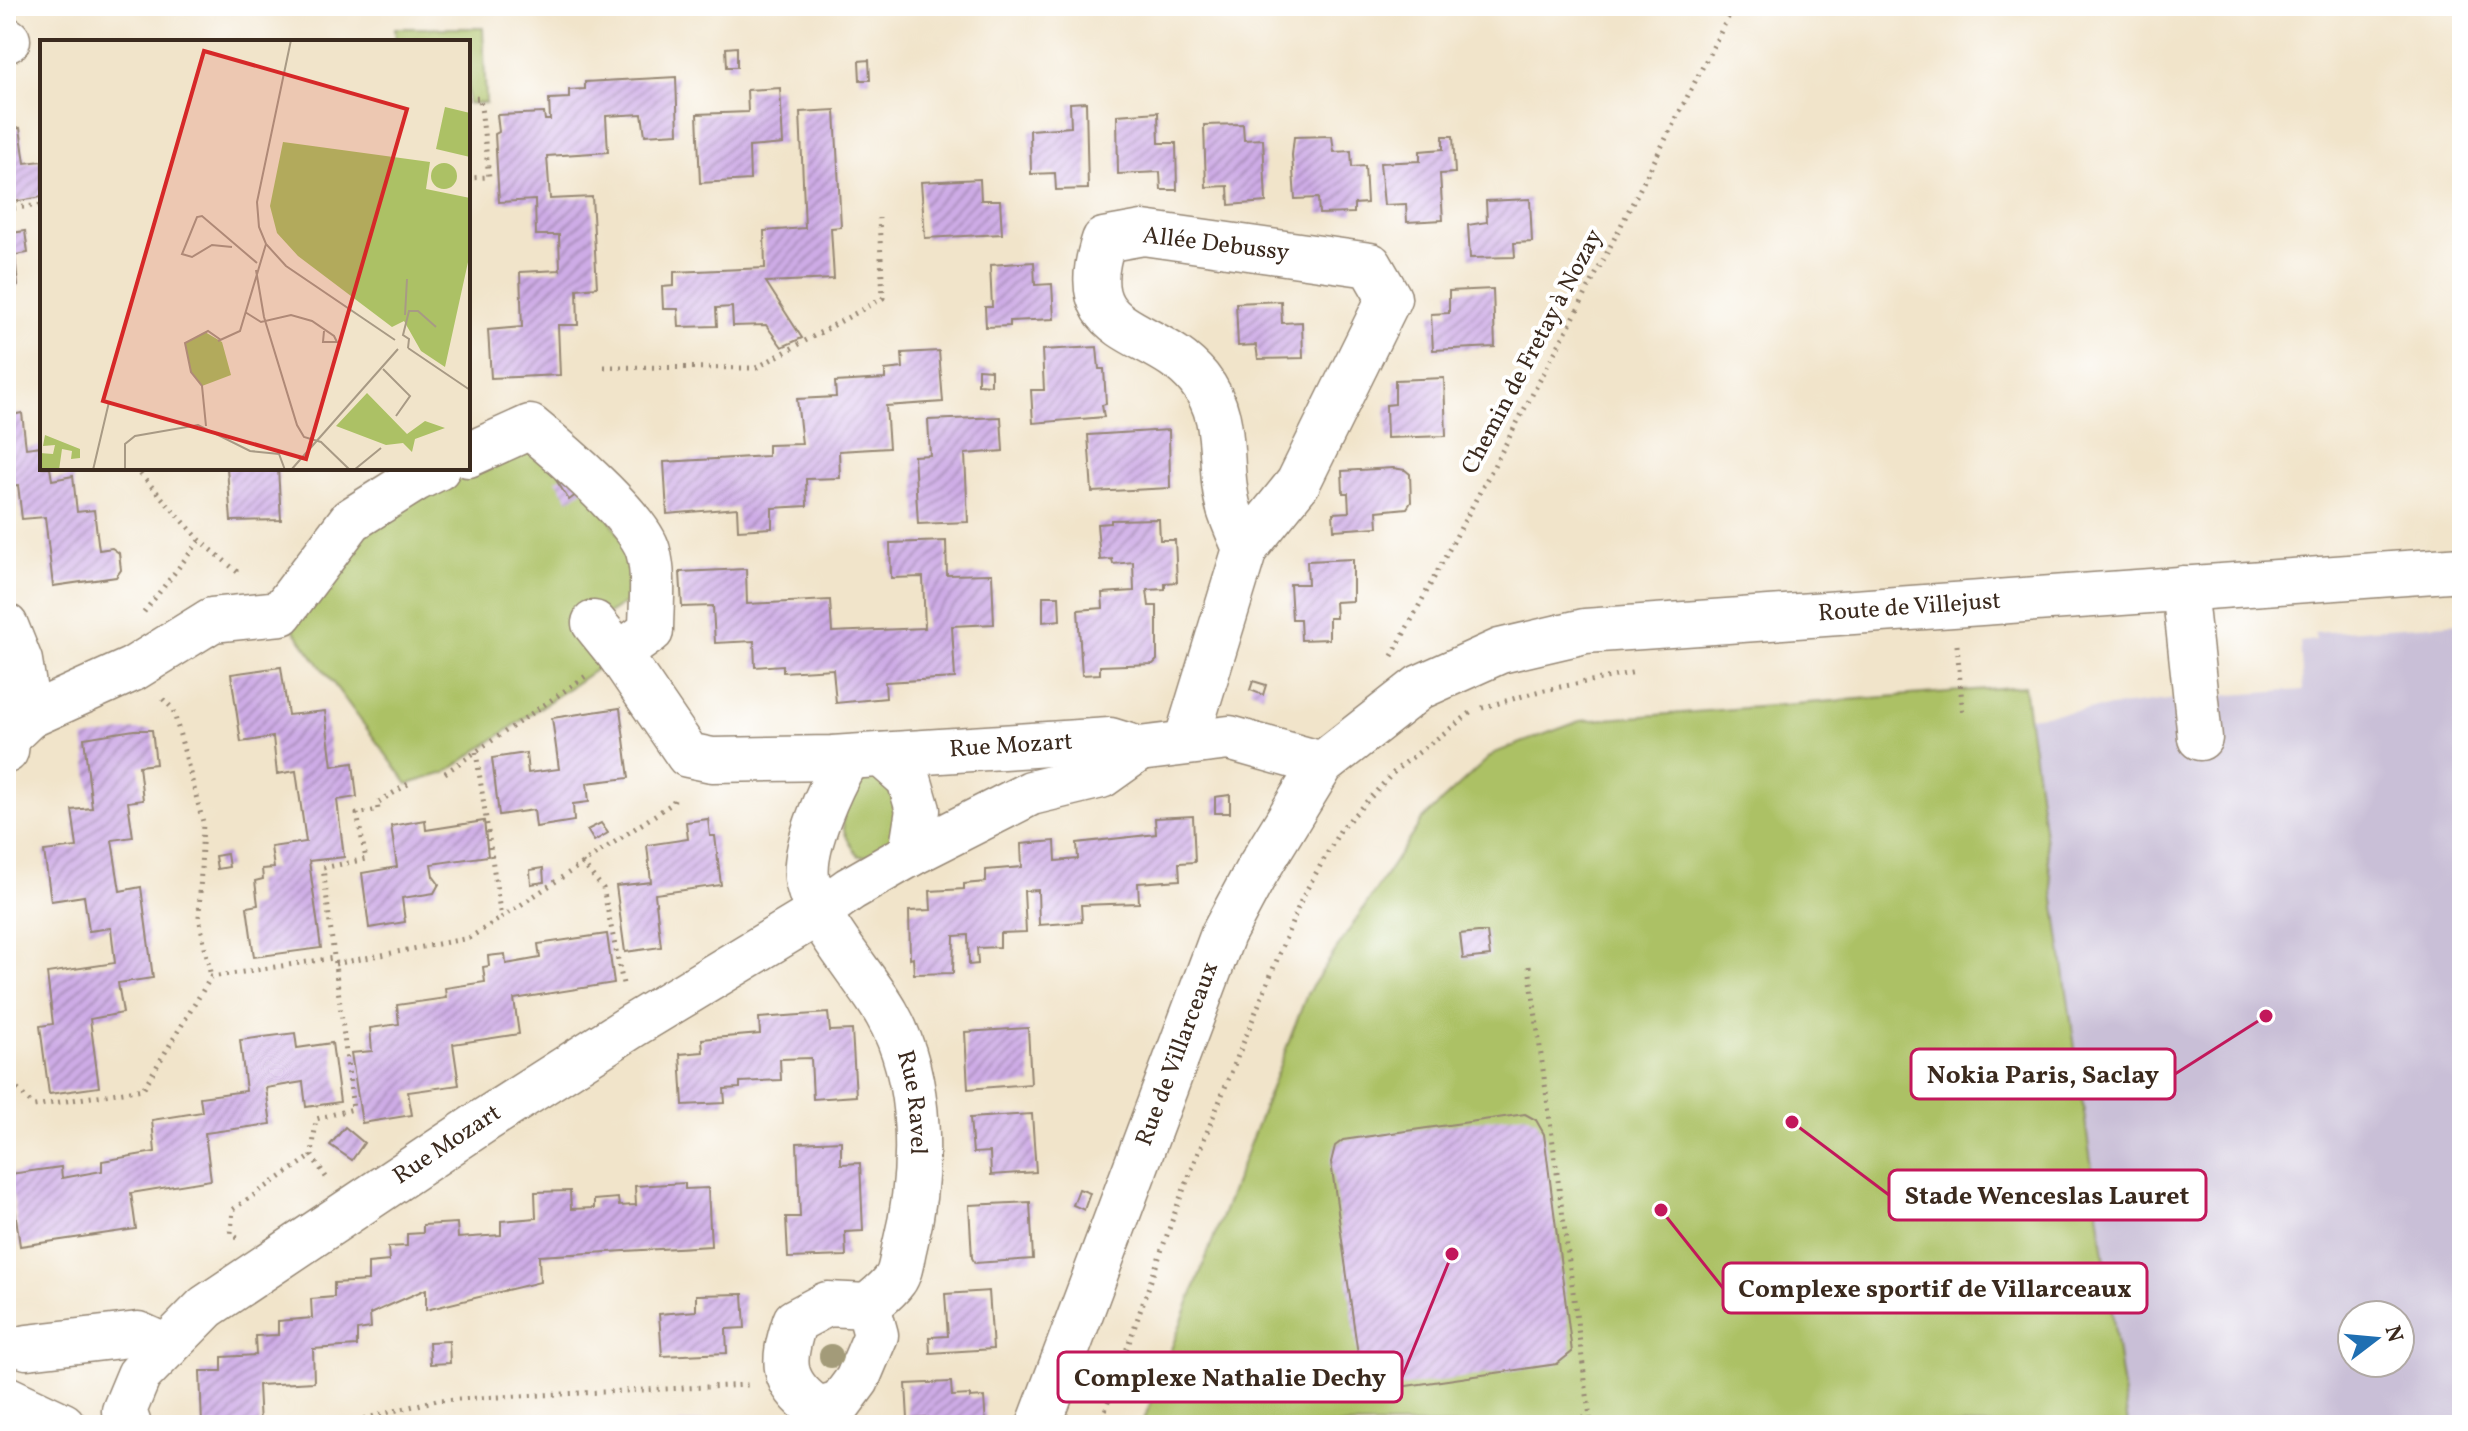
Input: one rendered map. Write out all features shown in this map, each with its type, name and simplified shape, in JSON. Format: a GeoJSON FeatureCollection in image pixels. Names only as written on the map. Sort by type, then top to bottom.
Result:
{"type":"FeatureCollection","features":[{"type":"Feature","properties":{"kind":"street","name":"Allée Debussy"},"geometry":{"type":"LineString","coordinates":[[1186,742],[1245,549],[1298,483],[1389,298],[1370,265],[1143,233],[1104,240],[1095,267],[1102,309],[1125,330],[1170,353],[1199,379],[1220,414],[1228,508],[1245,549]]}},
{"type":"Feature","properties":{"kind":"street"},"geometry":{"type":"LineString","coordinates":[[470,454],[530,427],[575,463],[642,536],[649,551],[651,631],[606,638],[688,755]]}},
{"type":"Feature","properties":{"kind":"street"},"geometry":{"type":"LineString","coordinates":[[18,733],[212,620],[281,613],[351,520],[434,470]]}},
{"type":"Feature","properties":{"kind":"street","name":"Route de Villejust"},"geometry":{"type":"LineString","coordinates":[[1378,719],[1420,687],[1500,651],[1585,631],[2462,569]]}},
{"type":"Feature","properties":{"kind":"street"},"geometry":{"type":"LineString","coordinates":[[2184,588],[2200,738]]}},
{"type":"Feature","properties":{"kind":"street"},"geometry":{"type":"LineString","coordinates":[[6,626],[20,661],[18,733]]}},
{"type":"Feature","properties":{"kind":"street","name":"Rue de Villarceaux"},"geometry":{"type":"LineString","coordinates":[[1039,1425],[1223,934],[1255,874],[1322,764],[1378,719]]}},
{"type":"Feature","properties":{"kind":"street","name":"Rue Mozart"},"geometry":{"type":"LineString","coordinates":[[688,755],[712,760],[853,767],[1110,740],[1139,749],[1229,738],[1322,764]]}},
{"type":"Feature","properties":{"kind":"street","name":"Rue Mozart"},"geometry":{"type":"LineString","coordinates":[[129,1425],[124,1411],[139,1375],[206,1307],[269,1263],[632,1026],[895,863],[1031,793],[1101,776],[1139,749]]}},
{"type":"Feature","properties":{"kind":"street"},"geometry":{"type":"LineString","coordinates":[[853,767],[909,779],[918,810],[895,863],[850,872],[834,858],[853,767]]}},
{"type":"Feature","properties":{"kind":"street"},"geometry":{"type":"LineString","coordinates":[[819,909],[807,877],[810,848],[853,767]]}},
{"type":"Feature","properties":{"kind":"street","name":"Rue Ravel"},"geometry":{"type":"LineString","coordinates":[[819,909],[887,1014],[908,1061],[916,1115],[914,1211],[896,1279],[868,1306]]}},
{"type":"Feature","properties":{"kind":"street"},"geometry":{"type":"LineString","coordinates":[[827,1304],[868,1306],[876,1335],[857,1380],[840,1403],[818,1409],[798,1395],[786,1371],[785,1349],[795,1321],[827,1304]]}},
{"type":"Feature","properties":{"kind":"street"},"geometry":{"type":"LineString","coordinates":[[27,1347],[138,1334],[167,1347]]}},
{"type":"Feature","properties":{"kind":"street"},"geometry":{"type":"LineString","coordinates":[[6,1398],[63,1425]]}},
{"type":"Feature","properties":{"kind":"path","name":"Chemin de Fretay à Nozay"},"geometry":{"type":"LineString","coordinates":[[1378,719],[1393,651],[1577,311],[1734,6]]}},
{"type":"Feature","properties":{"kind":"path"},"geometry":{"type":"LineString","coordinates":[[470,99],[480,98],[489,177],[470,178]]}},
{"type":"Feature","properties":{"kind":"path"},"geometry":{"type":"LineString","coordinates":[[6,209],[40,205]]}},
{"type":"Feature","properties":{"kind":"path"},"geometry":{"type":"LineString","coordinates":[[604,367],[756,368],[883,298],[879,218]]}},
{"type":"Feature","properties":{"kind":"path"},"geometry":{"type":"LineString","coordinates":[[137,470],[200,540],[281,613]]}},
{"type":"Feature","properties":{"kind":"path"},"geometry":{"type":"LineString","coordinates":[[6,1078],[34,1106],[143,1089],[211,977],[199,917],[203,822],[173,709],[146,661],[144,609],[200,540]]}},
{"type":"Feature","properties":{"kind":"path"},"geometry":{"type":"LineString","coordinates":[[445,773],[476,752],[606,638]]}},
{"type":"Feature","properties":{"kind":"path"},"geometry":{"type":"LineString","coordinates":[[1941,646],[1972,643]]}},
{"type":"Feature","properties":{"kind":"path"},"geometry":{"type":"LineString","coordinates":[[1957,644],[1963,716]]}},
{"type":"Feature","properties":{"kind":"path"},"geometry":{"type":"LineString","coordinates":[[1100,1425],[1179,1201],[1278,955],[1302,898],[1341,829],[1397,769],[1474,711],[1540,691],[1641,671]]}},
{"type":"Feature","properties":{"kind":"path"},"geometry":{"type":"LineString","coordinates":[[476,752],[501,918]]}},
{"type":"Feature","properties":{"kind":"path"},"geometry":{"type":"LineString","coordinates":[[211,977],[334,961],[469,938],[673,803],[688,755]]}},
{"type":"Feature","properties":{"kind":"path"},"geometry":{"type":"LineString","coordinates":[[347,1212],[312,1156],[316,1119],[353,1109],[323,868],[366,859],[357,814],[378,810],[377,803],[408,784]]}},
{"type":"Feature","properties":{"kind":"path"},"geometry":{"type":"LineString","coordinates":[[582,863],[603,888],[632,1026]]}},
{"type":"Feature","properties":{"kind":"path"},"geometry":{"type":"LineString","coordinates":[[1529,966],[1591,1425]]}},
{"type":"Feature","properties":{"kind":"path"},"geometry":{"type":"LineString","coordinates":[[269,1263],[231,1233],[233,1209],[312,1156]]}},
{"type":"Feature","properties":{"kind":"path"},"geometry":{"type":"LineString","coordinates":[[350,1425],[355,1421],[437,1400],[764,1384],[786,1371]]}},
{"type":"Feature","properties":{"kind":"path"},"geometry":{"type":"LineString","coordinates":[[1543,1425],[1590,1417]]}},
{"type":"Feature","properties":{"kind":"shaded area"},"geometry":{"type":"Polygon","coordinates":[[[2462,623],[2462,1425],[2128,1425],[2028,717],[2185,698],[2303,690],[2300,642],[2316,640],[2314,633],[2462,623]]]}},
{"type":"Feature","properties":{"kind":"green space"},"geometry":{"type":"Polygon","coordinates":[[[395,28],[483,28],[486,103],[470,104],[470,40],[396,40],[395,28]]]}},
{"type":"Feature","properties":{"kind":"green space"},"geometry":{"type":"Polygon","coordinates":[[[530,427],[575,463],[651,586],[582,631],[608,661],[445,773],[408,784],[281,613],[351,520],[447,470],[470,470],[470,458],[530,427]]]}},
{"type":"Feature","properties":{"kind":"green space"},"geometry":{"type":"Polygon","coordinates":[[[2024,686],[2128,1425],[1142,1425],[1307,994],[1422,820],[1494,753],[1580,721],[2024,686]]]}},
{"type":"Feature","properties":{"kind":"green space"},"geometry":{"type":"Polygon","coordinates":[[[884,772],[904,834],[876,856],[859,856],[843,826],[845,808],[856,775],[884,772]]]}},
{"type":"Feature","properties":{"kind":"building"},"geometry":{"type":"Polygon","coordinates":[[[737,47],[737,67],[727,67],[726,48],[737,47]]]}},
{"type":"Feature","properties":{"kind":"building"},"geometry":{"type":"Polygon","coordinates":[[[869,60],[870,80],[860,80],[859,61],[869,60]]]}},
{"type":"Feature","properties":{"kind":"building"},"geometry":{"type":"Polygon","coordinates":[[[676,77],[678,133],[645,135],[642,114],[606,116],[608,152],[547,156],[550,199],[592,197],[597,287],[577,289],[578,325],[558,325],[560,375],[491,378],[488,330],[522,327],[520,272],[560,270],[559,235],[536,235],[535,200],[499,202],[495,134],[499,132],[497,115],[544,113],[545,120],[550,120],[549,99],[569,98],[569,90],[585,89],[585,82],[676,77]]]}},
{"type":"Feature","properties":{"kind":"building"},"geometry":{"type":"Polygon","coordinates":[[[780,88],[783,144],[749,147],[750,180],[700,183],[697,114],[748,112],[747,90],[780,88]]]}},
{"type":"Feature","properties":{"kind":"building"},"geometry":{"type":"Polygon","coordinates":[[[1086,102],[1088,189],[1056,190],[1055,173],[1031,174],[1030,130],[1071,127],[1070,103],[1086,102]]]}},
{"type":"Feature","properties":{"kind":"building"},"geometry":{"type":"Polygon","coordinates":[[[835,110],[841,227],[831,228],[834,279],[766,282],[802,338],[782,347],[766,325],[733,326],[732,307],[716,308],[717,326],[679,327],[678,309],[663,309],[662,287],[674,286],[674,272],[765,268],[764,231],[805,228],[800,112],[835,110]]]}},
{"type":"Feature","properties":{"kind":"building"},"geometry":{"type":"Polygon","coordinates":[[[1158,112],[1159,143],[1176,143],[1177,190],[1161,190],[1160,172],[1118,174],[1117,115],[1158,112]]]}},
{"type":"Feature","properties":{"kind":"building"},"geometry":{"type":"Polygon","coordinates":[[[1243,124],[1244,140],[1263,139],[1266,202],[1229,205],[1228,186],[1206,187],[1204,125],[1243,124]]]}},
{"type":"Feature","properties":{"kind":"building"},"geometry":{"type":"Polygon","coordinates":[[[20,128],[25,163],[40,161],[40,197],[7,203],[6,130],[20,128]]]}},
{"type":"Feature","properties":{"kind":"building"},"geometry":{"type":"Polygon","coordinates":[[[1332,136],[1334,152],[1351,151],[1352,167],[1365,166],[1367,203],[1354,204],[1354,213],[1319,214],[1318,198],[1295,199],[1294,137],[1332,136]]]}},
{"type":"Feature","properties":{"kind":"building"},"geometry":{"type":"Polygon","coordinates":[[[1443,136],[1453,136],[1455,173],[1440,174],[1443,220],[1407,222],[1406,204],[1384,205],[1380,163],[1420,161],[1420,151],[1443,149],[1443,136]]]}},
{"type":"Feature","properties":{"kind":"building"},"geometry":{"type":"Polygon","coordinates":[[[980,179],[981,200],[1000,200],[1002,234],[925,238],[921,182],[980,179]]]}},
{"type":"Feature","properties":{"kind":"building"},"geometry":{"type":"Polygon","coordinates":[[[1530,199],[1532,242],[1514,243],[1515,257],[1470,258],[1468,225],[1487,222],[1486,201],[1530,199]]]}},
{"type":"Feature","properties":{"kind":"building"},"geometry":{"type":"Polygon","coordinates":[[[6,219],[9,219],[12,233],[25,231],[28,253],[15,255],[18,286],[6,288],[6,219]]]}},
{"type":"Feature","properties":{"kind":"building"},"geometry":{"type":"Polygon","coordinates":[[[1034,262],[1035,285],[1052,284],[1054,319],[1010,321],[1010,326],[986,327],[985,307],[992,307],[990,265],[1034,262]]]}},
{"type":"Feature","properties":{"kind":"building"},"geometry":{"type":"Polygon","coordinates":[[[1493,289],[1495,347],[1433,350],[1431,314],[1449,313],[1449,291],[1493,289]]]}},
{"type":"Feature","properties":{"kind":"building"},"geometry":{"type":"Polygon","coordinates":[[[1281,301],[1282,323],[1302,322],[1303,358],[1258,359],[1256,345],[1238,346],[1236,303],[1281,301]]]}},
{"type":"Feature","properties":{"kind":"building"},"geometry":{"type":"Polygon","coordinates":[[[6,316],[12,353],[6,354],[6,316]]]}},
{"type":"Feature","properties":{"kind":"building"},"geometry":{"type":"Polygon","coordinates":[[[1097,347],[1099,369],[1104,369],[1104,417],[1033,423],[1031,390],[1044,390],[1042,350],[1097,347]]]}},
{"type":"Feature","properties":{"kind":"building"},"geometry":{"type":"Polygon","coordinates":[[[939,351],[943,402],[886,406],[889,448],[839,451],[840,478],[806,479],[807,506],[772,508],[772,528],[738,530],[737,508],[667,514],[664,462],[768,456],[768,445],[802,444],[797,399],[836,397],[835,382],[885,379],[885,370],[903,368],[902,353],[939,351]]]}},
{"type":"Feature","properties":{"kind":"building"},"geometry":{"type":"Polygon","coordinates":[[[978,369],[991,370],[991,385],[978,384],[978,369]]]}},
{"type":"Feature","properties":{"kind":"building"},"geometry":{"type":"Polygon","coordinates":[[[1444,378],[1446,436],[1387,438],[1386,405],[1395,404],[1395,380],[1444,378]]]}},
{"type":"Feature","properties":{"kind":"building"},"geometry":{"type":"Polygon","coordinates":[[[22,413],[26,448],[40,446],[40,470],[50,470],[52,480],[73,476],[77,512],[94,510],[99,550],[112,548],[119,553],[121,570],[116,577],[53,586],[45,517],[22,519],[18,485],[6,486],[6,416],[22,413]]]}},
{"type":"Feature","properties":{"kind":"building"},"geometry":{"type":"Polygon","coordinates":[[[1001,417],[1003,451],[965,454],[968,522],[918,524],[914,456],[930,455],[928,420],[1001,417]]]}},
{"type":"Feature","properties":{"kind":"building"},"geometry":{"type":"Polygon","coordinates":[[[1169,430],[1170,488],[1092,492],[1088,435],[1169,430]]]}},
{"type":"Feature","properties":{"kind":"building"},"geometry":{"type":"Polygon","coordinates":[[[1393,468],[1410,474],[1411,502],[1407,508],[1377,511],[1378,527],[1334,530],[1333,513],[1349,512],[1348,493],[1343,493],[1342,471],[1393,468]]]}},
{"type":"Feature","properties":{"kind":"building"},"geometry":{"type":"Polygon","coordinates":[[[227,470],[278,470],[281,520],[231,521],[227,470]]]}},
{"type":"Feature","properties":{"kind":"building"},"geometry":{"type":"Polygon","coordinates":[[[572,470],[585,488],[569,500],[556,480],[572,470]]]}},
{"type":"Feature","properties":{"kind":"building"},"geometry":{"type":"Polygon","coordinates":[[[1159,519],[1160,540],[1175,540],[1177,582],[1165,583],[1165,589],[1147,590],[1149,606],[1157,606],[1157,660],[1153,664],[1100,666],[1100,674],[1082,675],[1078,610],[1103,608],[1102,593],[1134,591],[1133,562],[1113,564],[1112,559],[1100,560],[1097,524],[1111,523],[1111,520],[1159,519]]]}},
{"type":"Feature","properties":{"kind":"building"},"geometry":{"type":"Polygon","coordinates":[[[946,541],[947,575],[992,574],[994,624],[952,626],[955,678],[885,682],[886,698],[836,703],[833,669],[783,672],[783,665],[755,667],[754,641],[715,643],[713,606],[682,607],[680,572],[746,569],[747,604],[830,600],[832,632],[925,628],[923,577],[891,578],[890,543],[946,541]]]}},
{"type":"Feature","properties":{"kind":"building"},"geometry":{"type":"Polygon","coordinates":[[[1353,559],[1353,601],[1335,602],[1336,618],[1329,618],[1329,639],[1301,640],[1300,619],[1292,619],[1290,584],[1308,584],[1307,561],[1353,559]]]}},
{"type":"Feature","properties":{"kind":"building"},"geometry":{"type":"Polygon","coordinates":[[[1043,596],[1059,596],[1060,620],[1043,622],[1043,596]]]}},
{"type":"Feature","properties":{"kind":"building"},"geometry":{"type":"Polygon","coordinates":[[[281,667],[288,715],[325,711],[332,766],[353,763],[357,797],[337,800],[344,857],[309,861],[321,948],[254,957],[247,907],[258,905],[255,881],[263,879],[262,869],[274,868],[271,847],[306,842],[296,771],[277,774],[273,737],[241,742],[231,674],[281,667]]]}},
{"type":"Feature","properties":{"kind":"building"},"geometry":{"type":"Polygon","coordinates":[[[1253,681],[1266,685],[1263,695],[1250,690],[1253,681]]]}},
{"type":"Feature","properties":{"kind":"building"},"geometry":{"type":"Polygon","coordinates":[[[620,708],[629,778],[587,783],[589,802],[573,804],[574,821],[536,827],[534,810],[499,815],[492,758],[526,753],[528,773],[559,769],[552,718],[620,708]]]}},
{"type":"Feature","properties":{"kind":"building"},"geometry":{"type":"Polygon","coordinates":[[[152,730],[156,764],[139,766],[143,800],[128,802],[133,837],[112,840],[120,891],[141,887],[153,978],[118,983],[123,1013],[90,1019],[99,1087],[49,1094],[40,1026],[53,1024],[47,973],[115,963],[111,928],[89,931],[84,896],[51,901],[44,851],[77,847],[72,810],[92,808],[84,738],[152,730]]]}},
{"type":"Feature","properties":{"kind":"building"},"geometry":{"type":"Polygon","coordinates":[[[1230,795],[1230,813],[1215,813],[1215,797],[1230,795]]]}},
{"type":"Feature","properties":{"kind":"building"},"geometry":{"type":"Polygon","coordinates":[[[1193,816],[1195,862],[1179,863],[1180,880],[1138,883],[1139,903],[1081,905],[1082,922],[1039,925],[1038,890],[1024,891],[1026,932],[1000,933],[1000,947],[977,948],[978,964],[969,965],[968,935],[954,936],[953,973],[914,974],[913,958],[910,959],[909,911],[931,910],[930,891],[964,889],[964,884],[986,882],[986,870],[1022,867],[1021,844],[1055,841],[1056,861],[1078,859],[1077,843],[1156,834],[1155,818],[1193,816]]]}},
{"type":"Feature","properties":{"kind":"building"},"geometry":{"type":"Polygon","coordinates":[[[708,819],[710,836],[715,836],[721,885],[655,894],[661,947],[625,952],[616,886],[651,882],[647,845],[688,839],[686,822],[708,819]]]}},
{"type":"Feature","properties":{"kind":"building"},"geometry":{"type":"Polygon","coordinates":[[[425,820],[426,830],[484,821],[488,856],[431,864],[433,876],[439,884],[434,893],[402,898],[405,922],[369,928],[362,873],[397,867],[391,826],[425,820]]]}},
{"type":"Feature","properties":{"kind":"building"},"geometry":{"type":"Polygon","coordinates":[[[601,823],[608,833],[594,841],[587,830],[601,823]]]}},
{"type":"Feature","properties":{"kind":"building"},"geometry":{"type":"Polygon","coordinates":[[[227,854],[229,867],[217,869],[215,856],[227,854]]]}},
{"type":"Feature","properties":{"kind":"building"},"geometry":{"type":"Polygon","coordinates":[[[543,868],[544,882],[531,884],[530,870],[543,868]]]}},
{"type":"Feature","properties":{"kind":"building"},"geometry":{"type":"Polygon","coordinates":[[[1487,932],[1490,956],[1463,959],[1460,934],[1487,932]]]}},
{"type":"Feature","properties":{"kind":"building"},"geometry":{"type":"Polygon","coordinates":[[[607,934],[614,983],[514,999],[519,1034],[453,1044],[459,1085],[408,1092],[412,1115],[362,1123],[351,1053],[372,1051],[370,1028],[399,1024],[397,1005],[446,998],[445,988],[485,982],[483,967],[489,966],[488,956],[505,954],[506,964],[540,958],[538,944],[607,934]]]}},
{"type":"Feature","properties":{"kind":"building"},"geometry":{"type":"Polygon","coordinates":[[[828,1013],[830,1031],[852,1030],[856,1096],[813,1099],[811,1058],[780,1059],[781,1080],[740,1082],[740,1088],[724,1089],[725,1103],[683,1105],[680,1054],[703,1052],[702,1039],[760,1034],[759,1018],[828,1013]]]}},
{"type":"Feature","properties":{"kind":"building"},"geometry":{"type":"Polygon","coordinates":[[[1028,1028],[1031,1084],[968,1089],[965,1032],[1028,1028]]]}},
{"type":"Feature","properties":{"kind":"building"},"geometry":{"type":"Polygon","coordinates":[[[295,1033],[297,1048],[332,1043],[340,1102],[306,1107],[303,1082],[266,1088],[271,1124],[205,1133],[211,1180],[131,1193],[136,1229],[20,1246],[10,1174],[61,1167],[62,1178],[102,1171],[102,1161],[155,1152],[152,1120],[202,1112],[200,1097],[246,1091],[240,1040],[295,1033]]]}},
{"type":"Feature","properties":{"kind":"building"},"geometry":{"type":"Polygon","coordinates":[[[1032,1114],[1036,1172],[991,1175],[990,1152],[973,1153],[970,1118],[1032,1114]]]}},
{"type":"Feature","properties":{"kind":"building"},"geometry":{"type":"Polygon","coordinates":[[[1525,1114],[1536,1120],[1544,1134],[1572,1352],[1557,1364],[1379,1390],[1370,1387],[1361,1376],[1331,1162],[1335,1146],[1343,1140],[1525,1114]]]}},
{"type":"Feature","properties":{"kind":"building"},"geometry":{"type":"Polygon","coordinates":[[[345,1127],[364,1143],[352,1160],[330,1145],[345,1127]]]}},
{"type":"Feature","properties":{"kind":"building"},"geometry":{"type":"Polygon","coordinates":[[[841,1141],[841,1164],[860,1163],[863,1231],[845,1232],[846,1256],[788,1258],[786,1217],[800,1217],[797,1143],[841,1141]]]}},
{"type":"Feature","properties":{"kind":"building"},"geometry":{"type":"Polygon","coordinates":[[[685,1183],[685,1189],[708,1188],[711,1246],[539,1256],[540,1282],[426,1310],[426,1289],[370,1314],[371,1328],[357,1330],[357,1346],[313,1349],[314,1382],[258,1385],[260,1425],[202,1425],[200,1371],[222,1371],[222,1357],[256,1355],[255,1336],[278,1335],[278,1321],[312,1318],[311,1299],[334,1297],[334,1283],[368,1281],[368,1263],[389,1261],[388,1247],[407,1246],[407,1234],[423,1233],[423,1225],[457,1223],[458,1238],[501,1235],[501,1221],[536,1218],[535,1192],[570,1191],[571,1209],[594,1208],[594,1200],[618,1198],[619,1206],[636,1205],[635,1186],[685,1183]]]}},
{"type":"Feature","properties":{"kind":"building"},"geometry":{"type":"Polygon","coordinates":[[[1079,1189],[1090,1193],[1084,1210],[1073,1205],[1079,1189]]]}},
{"type":"Feature","properties":{"kind":"building"},"geometry":{"type":"Polygon","coordinates":[[[1030,1202],[1033,1259],[975,1263],[972,1258],[969,1205],[1030,1202]]]}},
{"type":"Feature","properties":{"kind":"building"},"geometry":{"type":"Polygon","coordinates":[[[989,1291],[993,1349],[930,1353],[929,1337],[948,1336],[945,1294],[989,1291]]]}},
{"type":"Feature","properties":{"kind":"building"},"geometry":{"type":"Polygon","coordinates":[[[743,1294],[745,1328],[726,1329],[727,1353],[662,1356],[659,1314],[696,1311],[696,1295],[743,1294]]]}},
{"type":"Feature","properties":{"kind":"building"},"geometry":{"type":"Polygon","coordinates":[[[449,1341],[450,1363],[430,1364],[429,1342],[449,1341]]]}},
{"type":"Feature","properties":{"kind":"building"},"geometry":{"type":"Polygon","coordinates":[[[951,1382],[952,1396],[984,1397],[986,1425],[928,1425],[928,1418],[908,1419],[906,1384],[951,1382]]]}},
{"type":"Feature","properties":{"kind":"building"},"geometry":{"type":"Polygon","coordinates":[[[739,1419],[740,1425],[678,1423],[739,1419]]]}},
{"type":"Feature","properties":{"kind":"place","name":"Nokia Paris, Saclay"},"geometry":{"type":"Point","coordinates":[2266,1016]}},
{"type":"Feature","properties":{"kind":"place","name":"Stade Wenceslas Lauret"},"geometry":{"type":"Point","coordinates":[1792,1122]}},
{"type":"Feature","properties":{"kind":"place","name":"Complexe sportif de Villarceaux"},"geometry":{"type":"Point","coordinates":[1661,1210]}},
{"type":"Feature","properties":{"kind":"place","name":"Complexe Nathalie Dechy"},"geometry":{"type":"Point","coordinates":[1452,1254]}}]}
